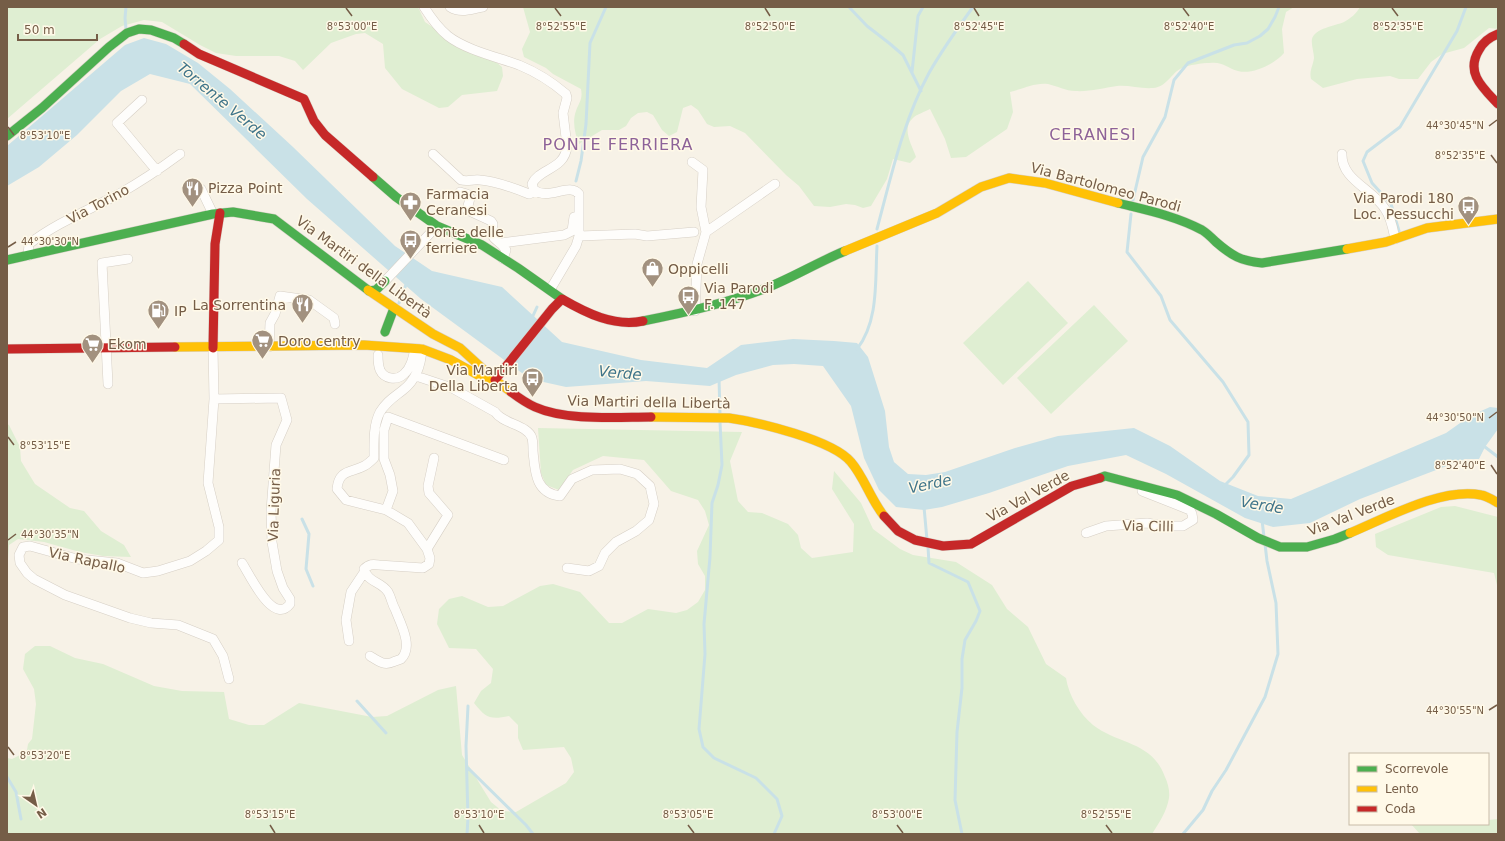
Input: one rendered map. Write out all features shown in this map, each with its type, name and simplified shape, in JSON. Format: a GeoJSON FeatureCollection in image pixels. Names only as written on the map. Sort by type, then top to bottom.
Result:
{"type":"FeatureCollection","features":[{"type":"Feature","properties":{"kind":"main road","name":"Via Bartolomeo Parodi"},"geometry":{"type":"LineString","coordinates":[[7,136],[42,108],[109,47],[127,33],[139,30],[151,30],[174,38],[199,54],[304,98],[314,121],[326,135],[396,197],[437,226],[482,245],[562,299],[584,312],[604,319],[620,322],[638,322],[695,311],[766,288],[830,257],[937,213],[981,187],[1009,178],[1045,183],[1178,219],[1202,231],[1229,253],[1249,262],[1262,264],[1386,242],[1427,228],[1498,219]]}},
{"type":"Feature","properties":{"kind":"main road"},"geometry":{"type":"LineString","coordinates":[[1498,34],[1490,37],[1475,55],[1473,68],[1479,83],[1498,104]]}},
{"type":"Feature","properties":{"kind":"main road","name":"Via Martiri della Libertà"},"geometry":{"type":"LineString","coordinates":[[7,260],[216,214],[233,212],[255,214],[274,219],[369,291],[433,334],[460,348],[495,380],[524,402],[536,408],[554,413],[575,416],[729,418],[750,420],[782,429],[832,448],[848,459],[884,516],[897,530],[911,539],[926,544],[957,546],[971,544],[978,541]]}},
{"type":"Feature","properties":{"kind":"main road"},"geometry":{"type":"LineString","coordinates":[[213,348],[216,214]]}},
{"type":"Feature","properties":{"kind":"main road"},"geometry":{"type":"LineString","coordinates":[[369,291],[376,290],[383,284]]}},
{"type":"Feature","properties":{"kind":"main road"},"geometry":{"type":"LineString","coordinates":[[382,300],[380,293],[383,284]]}},
{"type":"Feature","properties":{"kind":"main road"},"geometry":{"type":"LineString","coordinates":[[7,349],[213,348],[364,345],[419,349],[451,360],[478,375],[495,380],[552,309],[562,299]]}},
{"type":"Feature","properties":{"kind":"main road"},"geometry":{"type":"LineString","coordinates":[[384,332],[394,308]]}},
{"type":"Feature","properties":{"kind":"main road","name":"Via Val Verde"},"geometry":{"type":"LineString","coordinates":[[978,541],[995,529],[1072,486],[1104,476],[1177,495],[1216,514],[1258,538],[1280,547],[1307,548],[1335,539],[1421,503],[1453,494],[1482,495],[1498,503]]}},
{"type":"Feature","properties":{"kind":"street"},"geometry":{"type":"LineString","coordinates":[[424,7],[437,25],[458,42],[525,68],[541,76],[566,94],[567,98],[563,113],[567,152],[560,162],[534,180],[532,186],[536,191],[546,194],[565,190],[575,190],[578,194],[579,236],[576,246],[550,290]]}},
{"type":"Feature","properties":{"kind":"street"},"geometry":{"type":"LineString","coordinates":[[450,7],[455,10],[464,11],[483,7]]}},
{"type":"Feature","properties":{"kind":"street"},"geometry":{"type":"LineString","coordinates":[[142,100],[117,123],[157,171]]}},
{"type":"Feature","properties":{"kind":"street","name":"Via Torino"},"geometry":{"type":"LineString","coordinates":[[28,256],[29,244],[43,233],[121,193],[157,171],[180,154]]}},
{"type":"Feature","properties":{"kind":"street"},"geometry":{"type":"LineString","coordinates":[[432,154],[461,180],[481,180],[528,194],[536,191]]}},
{"type":"Feature","properties":{"kind":"street"},"geometry":{"type":"LineString","coordinates":[[1342,154],[1343,165],[1351,177],[1385,209],[1392,226],[1395,239]]}},
{"type":"Feature","properties":{"kind":"street"},"geometry":{"type":"LineString","coordinates":[[692,162],[702,170],[702,207],[706,232],[697,264],[695,311]]}},
{"type":"Feature","properties":{"kind":"street"},"geometry":{"type":"LineString","coordinates":[[706,232],[775,184]]}},
{"type":"Feature","properties":{"kind":"street"},"geometry":{"type":"LineString","coordinates":[[202,189],[216,214]]}},
{"type":"Feature","properties":{"kind":"street"},"geometry":{"type":"LineString","coordinates":[[460,192],[467,194],[470,198],[467,210],[493,224],[492,237],[501,243],[506,250],[503,259]]}},
{"type":"Feature","properties":{"kind":"street"},"geometry":{"type":"LineString","coordinates":[[501,243],[570,233],[573,229],[575,208],[579,206]]}},
{"type":"Feature","properties":{"kind":"street"},"geometry":{"type":"LineString","coordinates":[[383,284],[437,226]]}},
{"type":"Feature","properties":{"kind":"street"},"geometry":{"type":"LineString","coordinates":[[579,236],[635,234],[647,236],[694,232]]}},
{"type":"Feature","properties":{"kind":"street"},"geometry":{"type":"LineString","coordinates":[[108,384],[102,262],[128,259]]}},
{"type":"Feature","properties":{"kind":"street"},"geometry":{"type":"LineString","coordinates":[[269,347],[270,323],[275,314],[280,296],[309,300],[334,318],[335,324]]}},
{"type":"Feature","properties":{"kind":"street","name":"Via Rapallo"},"geometry":{"type":"LineString","coordinates":[[213,348],[214,398],[208,483],[216,510],[219,527],[219,540],[206,551],[190,561],[143,574],[117,563],[77,559],[30,546],[23,547],[19,555],[20,563],[27,573],[34,579],[65,595],[130,618],[151,623],[178,625],[213,639],[223,656],[229,679]]}},
{"type":"Feature","properties":{"kind":"street"},"geometry":{"type":"LineString","coordinates":[[378,354],[380,371],[386,377],[395,379],[403,376],[409,369],[419,349]]}},
{"type":"Feature","properties":{"kind":"street"},"geometry":{"type":"LineString","coordinates":[[348,641],[346,620],[351,592],[365,571],[364,569],[369,565],[374,564],[423,568],[429,564],[430,558],[427,549],[408,523],[386,510],[346,500],[337,489],[338,482],[345,472],[364,466],[374,458],[374,438],[379,413],[390,398],[403,390],[416,376],[421,360],[419,349]]}},
{"type":"Feature","properties":{"kind":"street"},"geometry":{"type":"LineString","coordinates":[[416,376],[452,388],[495,412],[499,418],[527,431],[532,438],[535,472],[541,487],[551,495],[560,496],[572,479],[592,470],[620,469],[637,474],[650,486],[654,504],[649,520],[636,531],[616,542],[605,553],[600,566],[588,571],[567,568]]}},
{"type":"Feature","properties":{"kind":"street","name":"Via Liguria"},"geometry":{"type":"LineString","coordinates":[[214,398],[281,398],[287,420],[276,445],[271,511],[272,542],[277,571],[283,588],[290,599],[290,604],[282,610],[270,605],[262,596],[242,563]]}},
{"type":"Feature","properties":{"kind":"street"},"geometry":{"type":"LineString","coordinates":[[386,510],[393,491],[390,475],[384,459],[384,430],[388,417],[504,460]]}},
{"type":"Feature","properties":{"kind":"street"},"geometry":{"type":"LineString","coordinates":[[427,549],[448,516],[429,493],[428,486],[434,458]]}},
{"type":"Feature","properties":{"kind":"street","name":"Via Cilli"},"geometry":{"type":"LineString","coordinates":[[1086,533],[1106,526],[1147,523],[1163,526],[1183,526],[1193,520],[1190,510],[1118,480]]}},
{"type":"Feature","properties":{"kind":"street"},"geometry":{"type":"LineString","coordinates":[[365,571],[368,577],[379,583],[388,592],[407,643],[401,659],[388,664],[380,662],[370,656]]}},
{"type":"Feature","properties":{"kind":"green space"},"geometry":{"type":"Polygon","coordinates":[[[7,7],[418,7],[425,22],[452,40],[496,62],[502,67],[503,76],[497,91],[462,95],[448,107],[439,108],[402,89],[385,68],[383,44],[365,33],[356,34],[331,43],[303,70],[295,61],[279,56],[236,56],[216,53],[162,22],[144,20],[122,26],[100,39],[7,119],[7,7]]]}},
{"type":"Feature","properties":{"kind":"green space"},"geometry":{"type":"Polygon","coordinates":[[[523,7],[1294,7],[1286,12],[1282,29],[1284,53],[1275,61],[1263,68],[1244,72],[1234,70],[1218,63],[1196,64],[1178,70],[1165,83],[1153,88],[1117,86],[1072,91],[1048,84],[1029,86],[1010,92],[1013,112],[1007,129],[966,157],[951,158],[945,139],[930,109],[919,114],[913,118],[908,127],[908,137],[916,157],[910,163],[893,159],[887,179],[871,206],[863,208],[846,204],[830,207],[814,206],[799,186],[786,175],[745,133],[730,126],[714,127],[707,124],[698,110],[691,105],[683,108],[677,132],[669,136],[662,130],[653,115],[647,112],[638,113],[631,118],[626,126],[619,130],[602,130],[579,144],[575,132],[574,119],[581,98],[581,89],[524,57],[522,49],[530,32],[523,7]]]}},
{"type":"Feature","properties":{"kind":"green space"},"geometry":{"type":"Polygon","coordinates":[[[1360,7],[1498,7],[1498,29],[1489,28],[1464,48],[1442,54],[1431,62],[1418,79],[1399,79],[1390,76],[1357,79],[1323,88],[1311,79],[1314,58],[1312,39],[1317,32],[1349,19],[1360,7]]]}},
{"type":"Feature","properties":{"kind":"green space"},"geometry":{"type":"Polygon","coordinates":[[[1028,281],[1068,323],[1003,385],[963,343],[1028,281]]]}},
{"type":"Feature","properties":{"kind":"green space"},"geometry":{"type":"Polygon","coordinates":[[[1094,305],[1128,341],[1051,414],[1017,378],[1094,305]]]}},
{"type":"Feature","properties":{"kind":"green space"},"geometry":{"type":"Polygon","coordinates":[[[7,424],[9,425],[20,447],[21,461],[35,484],[70,508],[84,511],[101,531],[124,545],[131,557],[103,556],[80,552],[44,542],[18,539],[9,545],[7,572],[7,424]]]}},
{"type":"Feature","properties":{"kind":"green space"},"geometry":{"type":"Polygon","coordinates":[[[538,428],[742,432],[730,461],[738,501],[748,512],[762,513],[788,524],[798,535],[801,548],[812,558],[853,552],[854,524],[832,489],[834,471],[861,503],[873,529],[900,549],[913,555],[956,562],[992,585],[1007,609],[1028,627],[1046,664],[1066,678],[1072,698],[1079,710],[1088,720],[1103,732],[1134,745],[1152,756],[1159,765],[1166,779],[1169,796],[1165,812],[1152,834],[7,834],[7,758],[12,759],[22,754],[27,750],[28,744],[32,739],[36,704],[34,689],[23,669],[25,654],[35,646],[50,646],[75,658],[103,664],[154,686],[182,691],[224,692],[229,719],[249,725],[264,725],[299,703],[372,717],[387,716],[438,690],[456,686],[462,755],[491,802],[502,811],[516,812],[566,783],[574,772],[571,758],[564,747],[523,750],[518,738],[518,725],[509,716],[497,718],[489,717],[485,715],[474,703],[481,691],[491,683],[493,669],[476,649],[449,648],[437,624],[439,609],[449,599],[462,596],[488,607],[503,606],[540,586],[553,584],[580,592],[609,623],[622,623],[648,609],[676,613],[687,610],[698,602],[705,590],[705,576],[698,564],[697,551],[709,525],[705,511],[698,500],[671,491],[644,460],[603,456],[573,470],[559,490],[546,485],[541,473],[538,428]]]}},
{"type":"Feature","properties":{"kind":"green space"},"geometry":{"type":"Polygon","coordinates":[[[1455,506],[1498,517],[1498,589],[1494,573],[1388,555],[1376,547],[1375,534],[1441,507],[1455,506]]]}},
{"type":"Feature","properties":{"kind":"green space"},"geometry":{"type":"Polygon","coordinates":[[[1498,819],[1498,834],[1420,834],[1412,825],[1489,825],[1489,820],[1498,819]]]}},
{"type":"Feature","properties":{"kind":"water","name":"Torrente Verde"},"geometry":{"type":"Polygon","coordinates":[[[144,38],[166,44],[198,63],[230,89],[293,147],[395,246],[432,271],[502,287],[562,342],[641,360],[707,368],[741,345],[793,339],[857,343],[868,357],[885,411],[889,447],[894,462],[908,474],[926,475],[945,472],[1015,448],[1058,436],[1134,428],[1170,446],[1220,481],[1258,496],[1291,499],[1446,433],[1470,416],[1490,407],[1498,408],[1498,429],[1485,447],[1479,459],[1465,459],[1360,499],[1310,523],[1273,527],[1245,518],[1166,474],[1126,455],[1068,466],[989,493],[942,507],[924,510],[896,507],[879,490],[864,458],[851,406],[823,366],[794,364],[773,365],[736,375],[710,386],[646,381],[566,387],[530,379],[421,299],[307,199],[190,84],[150,74],[121,91],[77,135],[39,167],[7,186],[7,146],[125,45],[144,38]]]}},
{"type":"Feature","properties":{"kind":"waterway"},"geometry":{"type":"LineString","coordinates":[[126,7],[126,29]]}},
{"type":"Feature","properties":{"kind":"waterway"},"geometry":{"type":"LineString","coordinates":[[576,181],[581,161],[586,124],[590,43],[606,7]]}},
{"type":"Feature","properties":{"kind":"waterway"},"geometry":{"type":"LineString","coordinates":[[849,7],[867,26],[903,55],[921,91]]}},
{"type":"Feature","properties":{"kind":"waterway"},"geometry":{"type":"LineString","coordinates":[[912,72],[918,16],[923,7]]}},
{"type":"Feature","properties":{"kind":"waterway"},"geometry":{"type":"LineString","coordinates":[[877,229],[898,150],[920,91],[939,56],[973,7]]}},
{"type":"Feature","properties":{"kind":"waterway"},"geometry":{"type":"LineString","coordinates":[[1133,200],[1143,157],[1165,117],[1174,80],[1188,63],[1234,45],[1247,43],[1260,36],[1268,29],[1279,7]]}},
{"type":"Feature","properties":{"kind":"waterway"},"geometry":{"type":"LineString","coordinates":[[1399,231],[1391,204],[1372,183],[1363,161],[1367,152],[1400,127],[1457,31],[1466,7]]}},
{"type":"Feature","properties":{"kind":"waterway"},"geometry":{"type":"LineString","coordinates":[[1131,214],[1127,252],[1161,296],[1170,320],[1223,382],[1248,422],[1249,455],[1233,477],[1224,486]]}},
{"type":"Feature","properties":{"kind":"waterway"},"geometry":{"type":"LineString","coordinates":[[857,349],[864,338],[872,313],[876,286],[877,246]]}},
{"type":"Feature","properties":{"kind":"waterway"},"geometry":{"type":"LineString","coordinates":[[399,303],[407,282]]}},
{"type":"Feature","properties":{"kind":"waterway"},"geometry":{"type":"LineString","coordinates":[[532,318],[537,307]]}},
{"type":"Feature","properties":{"kind":"waterway"},"geometry":{"type":"LineString","coordinates":[[719,378],[720,415]]}},
{"type":"Feature","properties":{"kind":"waterway"},"geometry":{"type":"LineString","coordinates":[[720,422],[722,465],[718,485],[712,503],[710,557],[704,624],[705,654],[699,729],[703,747],[714,758],[756,778],[777,799],[782,816],[774,834]]}},
{"type":"Feature","properties":{"kind":"waterway","name":"Verde"},"geometry":{"type":"LineString","coordinates":[[1481,447],[1485,447],[1498,457]]}},
{"type":"Feature","properties":{"kind":"waterway"},"geometry":{"type":"LineString","coordinates":[[924,507],[927,540]]}},
{"type":"Feature","properties":{"kind":"waterway"},"geometry":{"type":"LineString","coordinates":[[302,519],[309,534],[306,569],[313,586]]}},
{"type":"Feature","properties":{"kind":"waterway"},"geometry":{"type":"LineString","coordinates":[[1262,520],[1264,537]]}},
{"type":"Feature","properties":{"kind":"waterway"},"geometry":{"type":"LineString","coordinates":[[1183,834],[1203,810],[1212,791],[1226,770],[1265,697],[1278,654],[1276,603],[1265,544]]}},
{"type":"Feature","properties":{"kind":"waterway"},"geometry":{"type":"LineString","coordinates":[[928,547],[929,563],[968,582],[980,611],[965,640],[962,659],[962,688],[957,732],[955,800],[962,834]]}},
{"type":"Feature","properties":{"kind":"waterway"},"geometry":{"type":"LineString","coordinates":[[357,701],[386,733]]}},
{"type":"Feature","properties":{"kind":"waterway"},"geometry":{"type":"LineString","coordinates":[[467,834],[466,746],[468,706]]}},
{"type":"Feature","properties":{"kind":"waterway"},"geometry":{"type":"LineString","coordinates":[[468,768],[526,825],[533,834]]}},
{"type":"Feature","properties":{"kind":"waterway"},"geometry":{"type":"LineString","coordinates":[[7,777],[16,792],[21,819]]}},
{"type":"Feature","properties":{"kind":"traffic: fast"},"geometry":{"type":"LineString","coordinates":[[7,136],[42,108],[109,47],[127,33],[139,29],[151,30],[174,38],[184,44]]}},
{"type":"Feature","properties":{"kind":"traffic: fast"},"geometry":{"type":"LineString","coordinates":[[373,177],[396,197],[437,226],[482,245],[562,299]]}},
{"type":"Feature","properties":{"kind":"traffic: fast"},"geometry":{"type":"LineString","coordinates":[[1118,203],[1161,214],[1192,225],[1204,231],[1232,254],[1248,261],[1262,263],[1347,249]]}},
{"type":"Feature","properties":{"kind":"traffic: fast"},"geometry":{"type":"LineString","coordinates":[[7,260],[213,214],[233,212],[274,219],[368,290]]}},
{"type":"Feature","properties":{"kind":"traffic: fast"},"geometry":{"type":"LineString","coordinates":[[643,321],[704,308],[764,289],[845,251]]}},
{"type":"Feature","properties":{"kind":"traffic: fast"},"geometry":{"type":"LineString","coordinates":[[369,291],[376,290],[385,281]]}},
{"type":"Feature","properties":{"kind":"traffic: fast"},"geometry":{"type":"LineString","coordinates":[[385,332],[394,308]]}},
{"type":"Feature","properties":{"kind":"traffic: fast"},"geometry":{"type":"LineString","coordinates":[[1100,478],[1105,476],[1177,495],[1216,514],[1258,538],[1280,547],[1307,547],[1350,533]]}},
{"type":"Feature","properties":{"kind":"traffic: slow"},"geometry":{"type":"LineString","coordinates":[[845,251],[937,213],[981,187],[1009,178],[1045,183],[1118,203]]}},
{"type":"Feature","properties":{"kind":"traffic: slow"},"geometry":{"type":"LineString","coordinates":[[1347,249],[1386,242],[1427,228],[1498,219]]}},
{"type":"Feature","properties":{"kind":"traffic: slow"},"geometry":{"type":"LineString","coordinates":[[368,290],[433,334],[460,348],[495,380],[511,392]]}},
{"type":"Feature","properties":{"kind":"traffic: slow"},"geometry":{"type":"LineString","coordinates":[[175,347],[364,345],[422,349],[451,360],[478,375],[491,379]]}},
{"type":"Feature","properties":{"kind":"traffic: slow"},"geometry":{"type":"LineString","coordinates":[[651,417],[729,418],[758,423],[812,439],[842,454],[851,462],[884,516]]}},
{"type":"Feature","properties":{"kind":"traffic: slow"},"geometry":{"type":"LineString","coordinates":[[1350,533],[1414,505],[1449,495],[1481,495],[1498,503]]}},
{"type":"Feature","properties":{"kind":"traffic: jam"},"geometry":{"type":"LineString","coordinates":[[1498,34],[1485,42],[1475,58],[1474,66],[1478,80],[1498,104]]}},
{"type":"Feature","properties":{"kind":"traffic: jam"},"geometry":{"type":"LineString","coordinates":[[184,44],[199,54],[304,99],[314,121],[325,135],[373,177]]}},
{"type":"Feature","properties":{"kind":"traffic: jam"},"geometry":{"type":"LineString","coordinates":[[213,348],[215,244],[220,213]]}},
{"type":"Feature","properties":{"kind":"traffic: jam"},"geometry":{"type":"LineString","coordinates":[[495,380],[552,309],[562,299],[601,318],[621,322],[643,321]]}},
{"type":"Feature","properties":{"kind":"traffic: jam"},"geometry":{"type":"LineString","coordinates":[[7,349],[175,347]]}},
{"type":"Feature","properties":{"kind":"traffic: jam"},"geometry":{"type":"LineString","coordinates":[[511,392],[535,407],[561,414],[608,418],[651,417]]}},
{"type":"Feature","properties":{"kind":"traffic: jam"},"geometry":{"type":"LineString","coordinates":[[884,516],[898,531],[915,540],[943,546],[971,544],[1072,486],[1100,478]]}},
{"type":"Feature","properties":{"kind":"place","name":"Pizza Point"},"geometry":{"type":"Point","coordinates":[193,208]}},
{"type":"Feature","properties":{"kind":"place","name":"Farmacia Ceranesi"},"geometry":{"type":"Point","coordinates":[411,222]}},
{"type":"Feature","properties":{"kind":"place","name":"Via Parodi 180 Loc. Pessucchi"},"geometry":{"type":"Point","coordinates":[1469,226]}},
{"type":"Feature","properties":{"kind":"place","name":"Ponte delle ferriere"},"geometry":{"type":"Point","coordinates":[410,260]}},
{"type":"Feature","properties":{"kind":"place","name":"Oppicelli"},"geometry":{"type":"Point","coordinates":[653,288]}},
{"type":"Feature","properties":{"kind":"place","name":"Via Parodi F. 147"},"geometry":{"type":"Point","coordinates":[688,316]}},
{"type":"Feature","properties":{"kind":"place","name":"La Sorrentina"},"geometry":{"type":"Point","coordinates":[302,324]}},
{"type":"Feature","properties":{"kind":"place","name":"IP"},"geometry":{"type":"Point","coordinates":[158,330]}},
{"type":"Feature","properties":{"kind":"place","name":"Doro centry"},"geometry":{"type":"Point","coordinates":[263,360]}},
{"type":"Feature","properties":{"kind":"place","name":"Ekom"},"geometry":{"type":"Point","coordinates":[93,364]}},
{"type":"Feature","properties":{"kind":"place","name":"Via Martiri Della Liberta"},"geometry":{"type":"Point","coordinates":[533,398]}},
{"type":"Feature","properties":{"kind":"district","name":"CERANESI"},"geometry":{"type":"Point","coordinates":[1093,134]}},
{"type":"Feature","properties":{"kind":"district","name":"PONTE FERRIERA"},"geometry":{"type":"Point","coordinates":[618,144]}}]}
